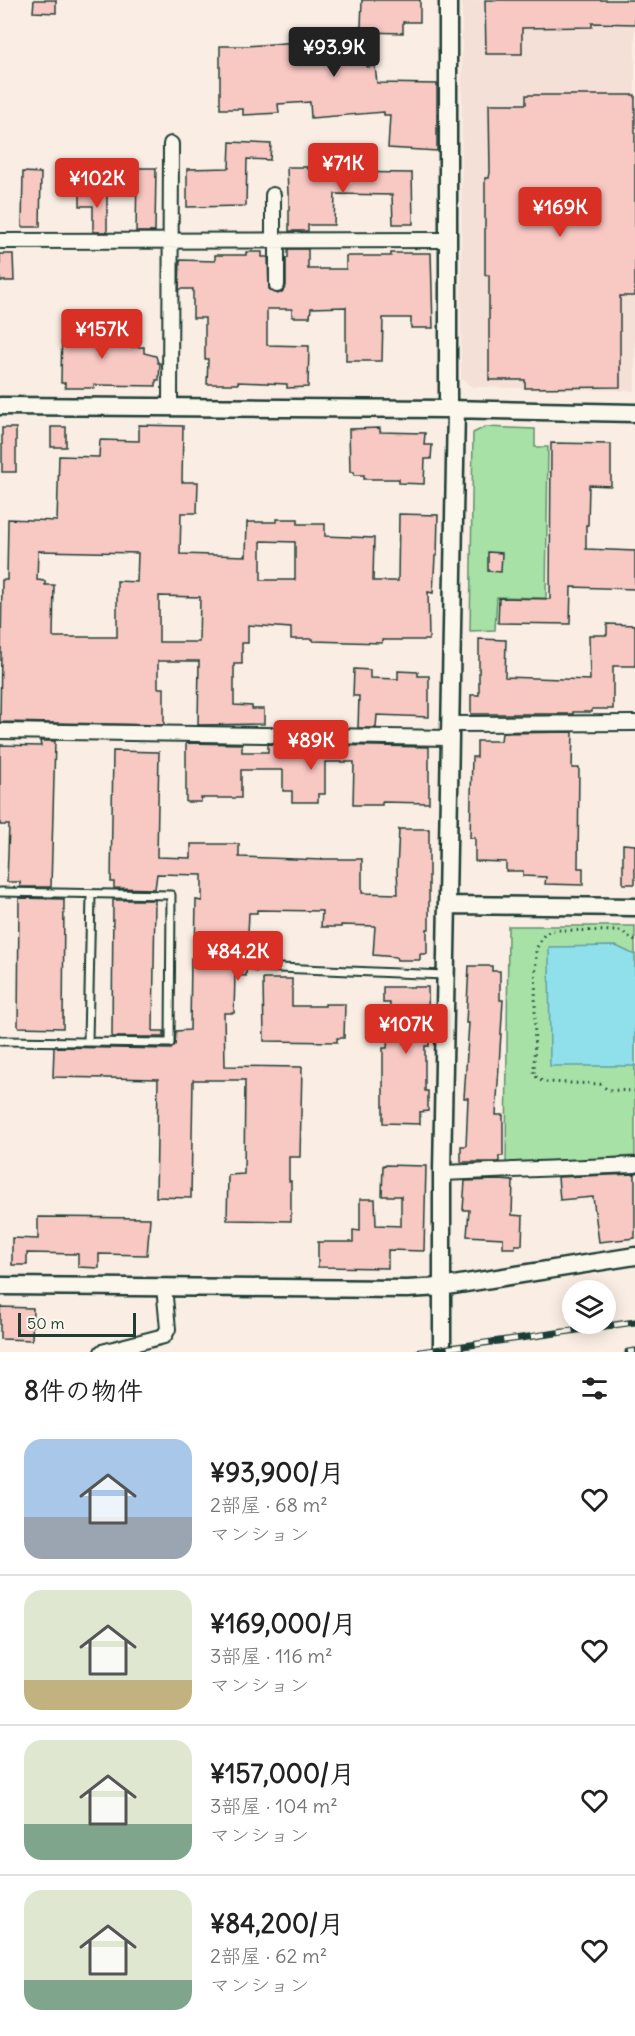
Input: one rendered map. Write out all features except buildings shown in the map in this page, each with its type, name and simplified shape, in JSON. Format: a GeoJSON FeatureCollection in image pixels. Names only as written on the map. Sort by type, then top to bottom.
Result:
{"type":"FeatureCollection","features":[{"type":"Feature","properties":{"kind":"street"},"geometry":{"type":"LineString","coordinates":[[442,1352],[442,1173],[447,975],[452,409],[448,240],[448,0]]}},
{"type":"Feature","properties":{"kind":"street"},"geometry":{"type":"LineString","coordinates":[[170,406],[171,144]]}},
{"type":"Feature","properties":{"kind":"street"},"geometry":{"type":"LineString","coordinates":[[273,195],[277,285]]}},
{"type":"Feature","properties":{"kind":"street"},"geometry":{"type":"LineString","coordinates":[[0,241],[448,240]]}},
{"type":"Feature","properties":{"kind":"street"},"geometry":{"type":"LineString","coordinates":[[0,406],[452,409],[635,413]]}},
{"type":"Feature","properties":{"kind":"street"},"geometry":{"type":"LineString","coordinates":[[0,731],[450,731],[635,723]]}},
{"type":"Feature","properties":{"kind":"street"},"geometry":{"type":"LineString","coordinates":[[447,905],[635,907]]}},
{"type":"Feature","properties":{"kind":"street"},"geometry":{"type":"LineString","coordinates":[[442,1173],[635,1165]]}},
{"type":"Feature","properties":{"kind":"street"},"geometry":{"type":"LineString","coordinates":[[0,1286],[385,1290],[441,1287],[635,1256]]}},
{"type":"Feature","properties":{"kind":"street"},"geometry":{"type":"LineString","coordinates":[[102,1352],[164,1336],[168,1329],[164,1287]]}},
{"type":"Feature","properties":{"kind":"lane"},"geometry":{"type":"LineString","coordinates":[[0,892],[171,895],[170,1043],[0,1041]]}},
{"type":"Feature","properties":{"kind":"lane"},"geometry":{"type":"LineString","coordinates":[[88,1042],[90,894]]}},
{"type":"Feature","properties":{"kind":"lane"},"geometry":{"type":"LineString","coordinates":[[256,967],[447,975]]}},
{"type":"Feature","properties":{"kind":"path"},"geometry":{"type":"LineString","coordinates":[[635,941],[621,932],[552,930],[544,935],[536,948],[534,1075],[543,1082],[600,1084],[608,1090],[635,1090]]}},
{"type":"Feature","properties":{"kind":"shaded area"},"geometry":{"type":"Polygon","coordinates":[[[462,0],[635,0],[635,391],[472,387],[461,379],[462,0]]]}},
{"type":"Feature","properties":{"kind":"green space"},"geometry":{"type":"Polygon","coordinates":[[[485,427],[535,429],[535,447],[548,447],[546,598],[497,597],[495,630],[470,631],[473,433],[485,427]]]}},
{"type":"Feature","properties":{"kind":"green space"},"geometry":{"type":"Polygon","coordinates":[[[508,926],[635,926],[635,1156],[506,1165],[508,926]]]}},
{"type":"Feature","properties":{"kind":"water"},"geometry":{"type":"Polygon","coordinates":[[[616,946],[635,955],[635,1066],[550,1066],[549,947],[616,946]]]}},
{"type":"Feature","properties":{"kind":"railway"},"geometry":{"type":"LineString","coordinates":[[420,1352],[635,1322]]}},
{"type":"Feature","properties":{"kind":"railway"},"geometry":{"type":"LineString","coordinates":[[628,1352],[635,1351]]}}]}
